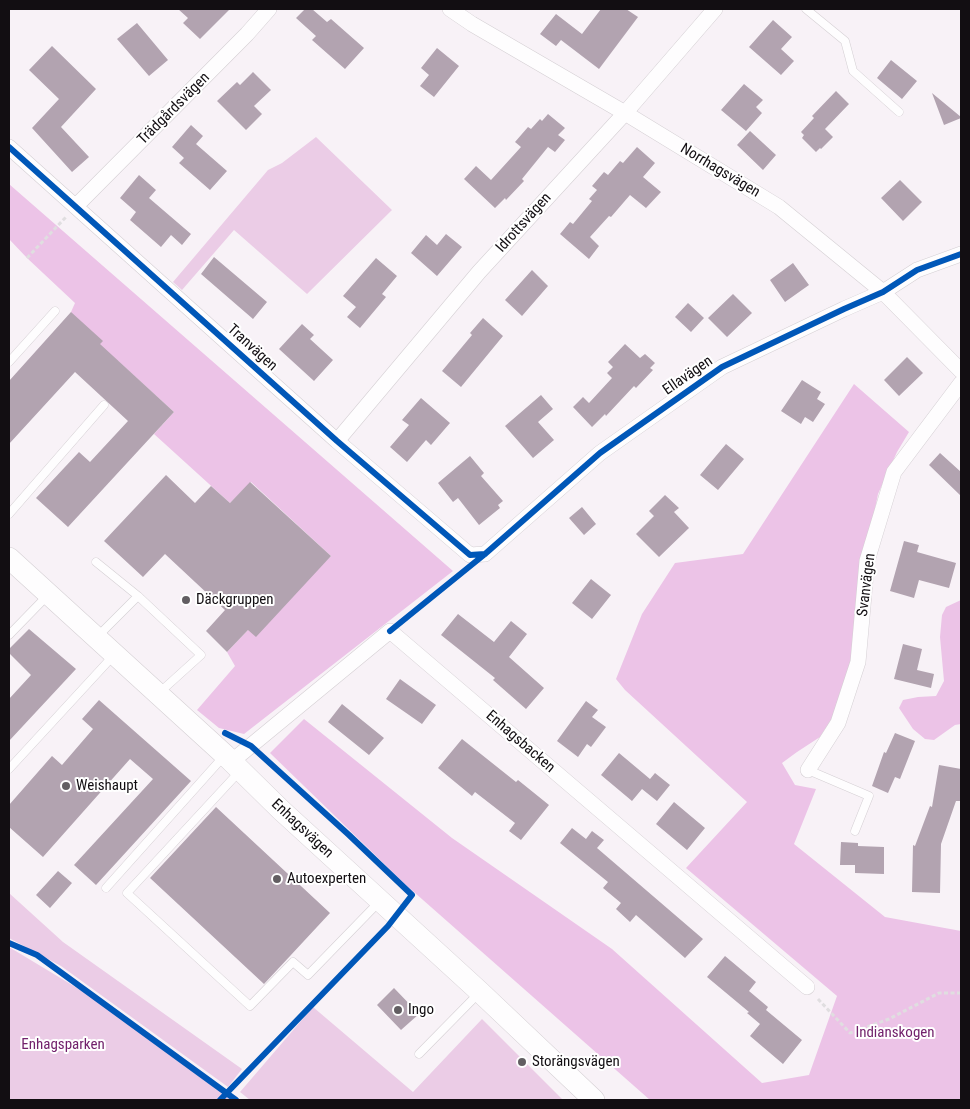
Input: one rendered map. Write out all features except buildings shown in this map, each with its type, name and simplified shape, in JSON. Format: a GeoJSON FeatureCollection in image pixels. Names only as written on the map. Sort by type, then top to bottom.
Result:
{"type":"FeatureCollection","features":[{"type":"Feature","properties":{"kind":"street","name":"Trädgårdsvägen"},"geometry":{"type":"LineString","coordinates":[[76,206],[247,34],[269,9]]}},
{"type":"Feature","properties":{"kind":"street","name":"Norrhagsvägen"},"geometry":{"type":"LineString","coordinates":[[450,9],[472,24],[625,113],[779,207],[883,292],[961,371]]}},
{"type":"Feature","properties":{"kind":"street","name":"Idrottsvägen"},"geometry":{"type":"LineString","coordinates":[[337,441],[479,272],[625,113],[716,9]]}},
{"type":"Feature","properties":{"kind":"street","name":"Tranvägen"},"geometry":{"type":"LineString","coordinates":[[9,146],[337,441],[470,555],[485,554]]}},
{"type":"Feature","properties":{"kind":"street","name":"Ellavägen"},"geometry":{"type":"LineString","coordinates":[[485,554],[600,453],[722,367],[883,292],[917,270],[961,254]]}},
{"type":"Feature","properties":{"kind":"street","name":"Svanvägen"},"geometry":{"type":"LineString","coordinates":[[808,770],[838,723],[858,662],[868,561],[894,472],[961,383]]}},
{"type":"Feature","properties":{"kind":"street","name":"Enhagsvägen"},"geometry":{"type":"LineString","coordinates":[[9,558],[232,762],[594,1100]]}},
{"type":"Feature","properties":{"kind":"street","name":"Enhagsbacken"},"geometry":{"type":"LineString","coordinates":[[232,762],[390,631],[807,987]]}},
{"type":"Feature","properties":{"kind":"lane"},"geometry":{"type":"LineString","coordinates":[[806,9],[845,41],[853,71],[899,112]]}},
{"type":"Feature","properties":{"kind":"lane"},"geometry":{"type":"LineString","coordinates":[[9,362],[55,311]]}},
{"type":"Feature","properties":{"kind":"lane"},"geometry":{"type":"LineString","coordinates":[[9,514],[104,405]]}},
{"type":"Feature","properties":{"kind":"lane"},"geometry":{"type":"LineString","coordinates":[[96,562],[138,596],[201,655],[157,695]]}},
{"type":"Feature","properties":{"kind":"lane"},"geometry":{"type":"LineString","coordinates":[[9,635],[48,594]]}},
{"type":"Feature","properties":{"kind":"lane"},"geometry":{"type":"LineString","coordinates":[[96,638],[138,596]]}},
{"type":"Feature","properties":{"kind":"lane"},"geometry":{"type":"LineString","coordinates":[[9,769],[114,655]]}},
{"type":"Feature","properties":{"kind":"lane"},"geometry":{"type":"LineString","coordinates":[[106,888],[232,762]]}},
{"type":"Feature","properties":{"kind":"lane"},"geometry":{"type":"LineString","coordinates":[[232,762],[127,893],[134,900],[250,1006],[294,962],[308,974],[380,900]]}},
{"type":"Feature","properties":{"kind":"lane"},"geometry":{"type":"LineString","coordinates":[[808,770],[869,796],[855,831]]}},
{"type":"Feature","properties":{"kind":"lane"},"geometry":{"type":"LineString","coordinates":[[419,1054],[480,992]]}},
{"type":"Feature","properties":{"kind":"path"},"geometry":{"type":"LineString","coordinates":[[27,258],[76,206]]}},
{"type":"Feature","properties":{"kind":"path"},"geometry":{"type":"LineString","coordinates":[[807,987],[850,1033],[888,1019],[938,993],[961,993]]}},
{"type":"Feature","properties":{"kind":"green space"},"geometry":{"type":"Polygon","coordinates":[[[316,137],[392,210],[307,294],[234,230],[182,290],[173,282],[268,170],[282,163],[316,137]]]}},
{"type":"Feature","properties":{"kind":"green space"},"geometry":{"type":"Polygon","coordinates":[[[9,184],[453,571],[244,734],[219,728],[197,710],[235,666],[227,652],[248,630],[331,556],[251,482],[230,503],[154,434],[174,412],[118,361],[93,388],[71,312],[75,303],[9,239],[9,184]]]}},
{"type":"Feature","properties":{"kind":"green space","name":"Indianskogen"},"geometry":{"type":"Polygon","coordinates":[[[854,384],[909,432],[897,452],[878,494],[860,584],[855,645],[840,706],[820,737],[782,763],[795,785],[816,789],[794,844],[885,917],[961,931],[961,1100],[650,1100],[406,885],[270,753],[304,719],[452,838],[612,949],[762,1083],[809,1075],[837,996],[686,868],[747,802],[625,690],[616,679],[642,614],[675,563],[743,554],[854,384]]]}},
{"type":"Feature","properties":{"kind":"green space"},"geometry":{"type":"Polygon","coordinates":[[[961,600],[961,724],[955,725],[934,740],[925,739],[913,729],[899,708],[903,700],[936,696],[944,681],[940,637],[942,615],[946,607],[961,600]]]}},
{"type":"Feature","properties":{"kind":"green space"},"geometry":{"type":"Polygon","coordinates":[[[9,893],[63,942],[242,1069],[228,1087],[61,966],[9,938],[9,893]]]}},
{"type":"Feature","properties":{"kind":"green space","name":"Enhagsparken"},"geometry":{"type":"Polygon","coordinates":[[[9,947],[92,997],[231,1100],[9,1100],[9,947]]]}},
{"type":"Feature","properties":{"kind":"green space"},"geometry":{"type":"Polygon","coordinates":[[[313,1007],[413,1092],[482,1019],[563,1100],[250,1100],[240,1092],[313,1007]]]}},
{"type":"Feature","properties":{"kind":"cycle path"},"geometry":{"type":"LineString","coordinates":[[9,147],[337,441],[470,555],[485,554]]}},
{"type":"Feature","properties":{"kind":"cycle path"},"geometry":{"type":"LineString","coordinates":[[390,631],[485,554],[600,453],[722,367],[883,292],[917,270],[961,254]]}},
{"type":"Feature","properties":{"kind":"cycle path"},"geometry":{"type":"LineString","coordinates":[[220,1100],[388,926],[412,895],[251,746],[225,733]]}},
{"type":"Feature","properties":{"kind":"cycle path"},"geometry":{"type":"LineString","coordinates":[[9,943],[37,955],[236,1100]]}},
{"type":"Feature","properties":{"kind":"place","name":"Däckgruppen"},"geometry":{"type":"Point","coordinates":[186,600]}},
{"type":"Feature","properties":{"kind":"place","name":"Weishaupt"},"geometry":{"type":"Point","coordinates":[66,786]}},
{"type":"Feature","properties":{"kind":"place","name":"Autoexperten"},"geometry":{"type":"Point","coordinates":[277,879]}},
{"type":"Feature","properties":{"kind":"place","name":"Ingo"},"geometry":{"type":"Point","coordinates":[398,1010]}},
{"type":"Feature","properties":{"kind":"place","name":"Storängsvägen"},"geometry":{"type":"Point","coordinates":[522,1062]}}]}
